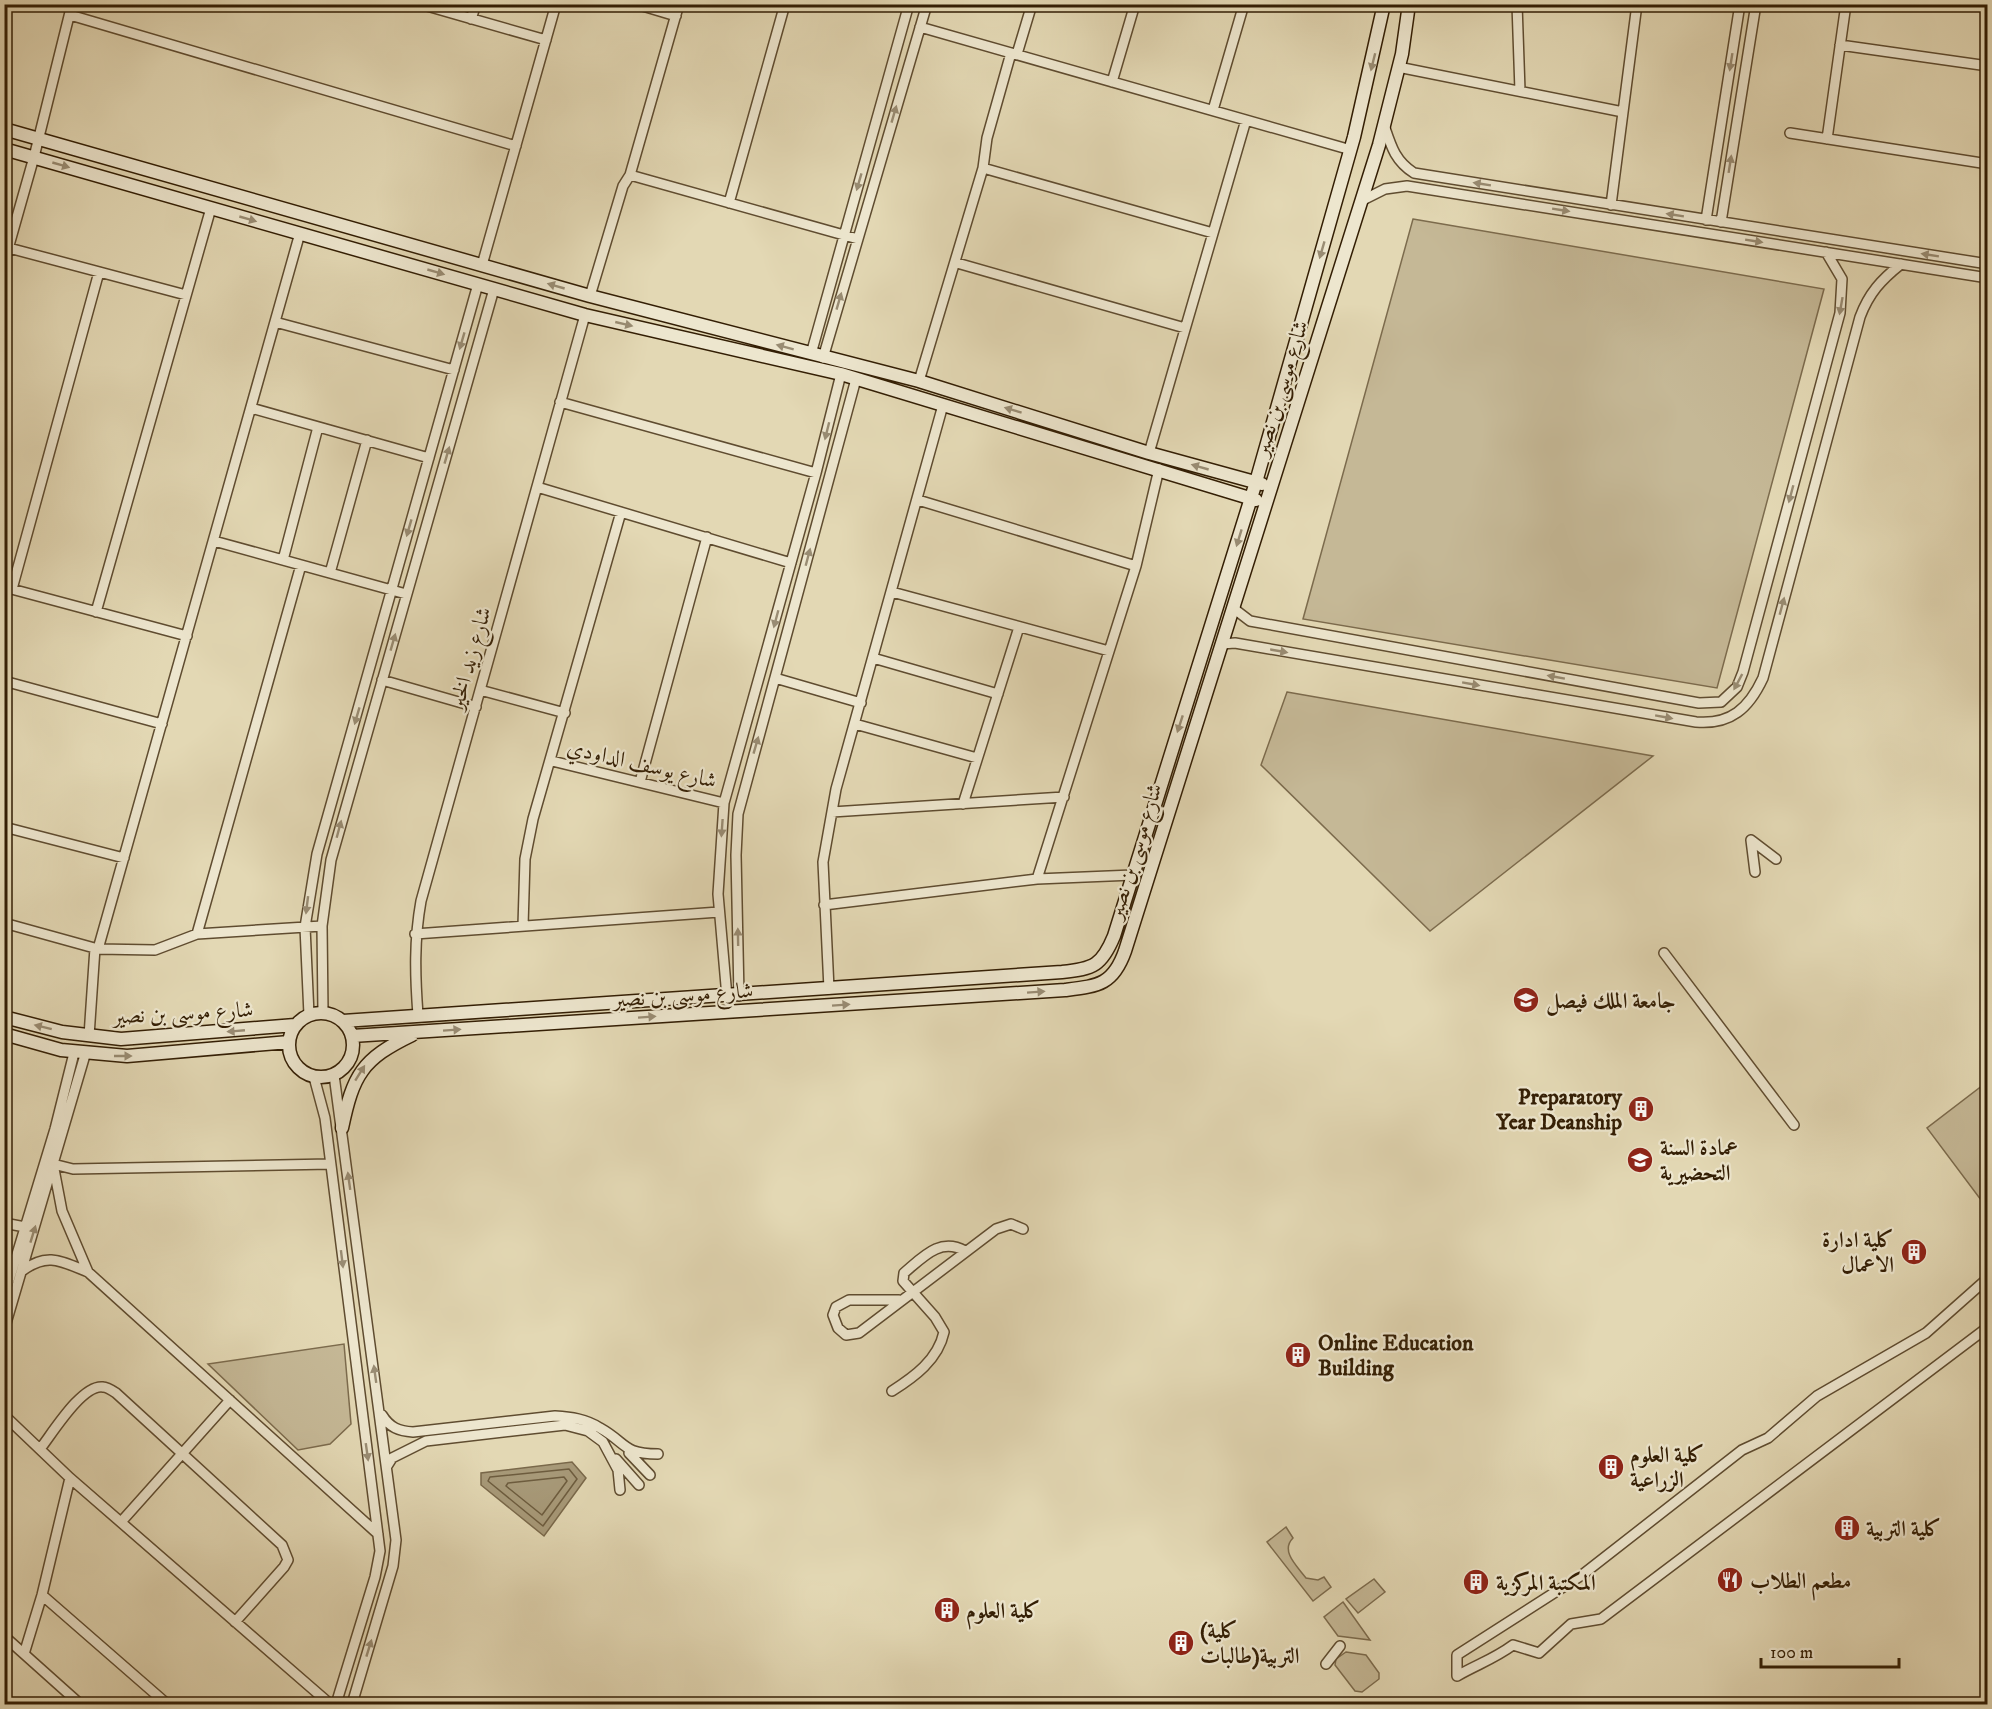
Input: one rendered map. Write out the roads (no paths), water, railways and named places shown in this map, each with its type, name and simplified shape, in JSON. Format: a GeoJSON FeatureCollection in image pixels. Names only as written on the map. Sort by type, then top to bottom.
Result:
{"type":"FeatureCollection","features":[{"type":"Feature","properties":{"kind":"street"},"geometry":{"type":"LineString","coordinates":[[4,263],[39,139],[72,4]]}},
{"type":"Feature","properties":{"kind":"street"},"geometry":{"type":"LineString","coordinates":[[420,4],[546,40]]}},
{"type":"Feature","properties":{"kind":"street"},"geometry":{"type":"LineString","coordinates":[[471,19],[476,4]]}},
{"type":"Feature","properties":{"kind":"street"},"geometry":{"type":"LineString","coordinates":[[482,265],[556,4]]}},
{"type":"Feature","properties":{"kind":"street"},"geometry":{"type":"LineString","coordinates":[[636,4],[676,16]]}},
{"type":"Feature","properties":{"kind":"street"},"geometry":{"type":"LineString","coordinates":[[591,296],[623,186],[630,175],[679,4]]}},
{"type":"Feature","properties":{"kind":"street"},"geometry":{"type":"LineString","coordinates":[[729,203],[785,4]]}},
{"type":"Feature","properties":{"kind":"street"},"geometry":{"type":"LineString","coordinates":[[817,356],[844,235],[909,4]]}},
{"type":"Feature","properties":{"kind":"street"},"geometry":{"type":"LineString","coordinates":[[817,356],[858,239],[927,4]]}},
{"type":"Feature","properties":{"kind":"street"},"geometry":{"type":"LineString","coordinates":[[919,381],[957,262],[983,168],[987,138],[1032,4]]}},
{"type":"Feature","properties":{"kind":"street"},"geometry":{"type":"LineString","coordinates":[[1112,82],[1135,4]]}},
{"type":"Feature","properties":{"kind":"street"},"geometry":{"type":"LineString","coordinates":[[1213,110],[1244,4]]}},
{"type":"Feature","properties":{"kind":"street","name":"شارع موسى بن نصير"},"geometry":{"type":"LineString","coordinates":[[343,1021],[1062,972],[1094,966],[1107,952],[1133,875],[1256,482],[1350,150],[1384,4]]}},
{"type":"Feature","properties":{"kind":"street","name":"شارع موسى بن نصير"},"geometry":{"type":"LineString","coordinates":[[352,1036],[1065,990],[1101,984],[1111,977],[1120,966],[1125,951],[1361,201],[1384,125],[1398,67],[1409,4]]}},
{"type":"Feature","properties":{"kind":"street"},"geometry":{"type":"LineString","coordinates":[[1517,4],[1520,92]]}},
{"type":"Feature","properties":{"kind":"street"},"geometry":{"type":"LineString","coordinates":[[1611,205],[1637,4]]}},
{"type":"Feature","properties":{"kind":"street"},"geometry":{"type":"LineString","coordinates":[[1706,220],[1740,4]]}},
{"type":"Feature","properties":{"kind":"street"},"geometry":{"type":"LineString","coordinates":[[1721,222],[1756,4]]}},
{"type":"Feature","properties":{"kind":"street"},"geometry":{"type":"LineString","coordinates":[[1827,139],[1846,4]]}},
{"type":"Feature","properties":{"kind":"street"},"geometry":{"type":"LineString","coordinates":[[70,15],[516,146]]}},
{"type":"Feature","properties":{"kind":"street"},"geometry":{"type":"LineString","coordinates":[[920,27],[1350,150]]}},
{"type":"Feature","properties":{"kind":"street"},"geometry":{"type":"LineString","coordinates":[[1840,45],[1988,66]]}},
{"type":"Feature","properties":{"kind":"street"},"geometry":{"type":"LineString","coordinates":[[1398,67],[1623,112]]}},
{"type":"Feature","properties":{"kind":"street"},"geometry":{"type":"LineString","coordinates":[[1149,453],[1246,120]]}},
{"type":"Feature","properties":{"kind":"street"},"geometry":{"type":"LineString","coordinates":[[1384,125],[1394,155],[1402,165],[1414,173],[1988,264]]}},
{"type":"Feature","properties":{"kind":"street"},"geometry":{"type":"LineString","coordinates":[[4,129],[591,296],[919,381],[1149,453],[1272,486]]}},
{"type":"Feature","properties":{"kind":"street"},"geometry":{"type":"LineString","coordinates":[[1790,133],[1988,164]]}},
{"type":"Feature","properties":{"kind":"street"},"geometry":{"type":"LineString","coordinates":[[4,149],[585,315],[841,374],[1159,469],[1266,504]]}},
{"type":"Feature","properties":{"kind":"street"},"geometry":{"type":"LineString","coordinates":[[983,168],[1213,233]]}},
{"type":"Feature","properties":{"kind":"street"},"geometry":{"type":"LineString","coordinates":[[630,175],[858,239]]}},
{"type":"Feature","properties":{"kind":"street"},"geometry":{"type":"LineString","coordinates":[[1361,201],[1385,189],[1407,186],[1988,278]]}},
{"type":"Feature","properties":{"kind":"street"},"geometry":{"type":"LineString","coordinates":[[96,612],[211,208]]}},
{"type":"Feature","properties":{"kind":"street"},"geometry":{"type":"LineString","coordinates":[[89,1036],[97,949],[300,233]]}},
{"type":"Feature","properties":{"kind":"street"},"geometry":{"type":"LineString","coordinates":[[9,249],[186,296]]}},
{"type":"Feature","properties":{"kind":"street"},"geometry":{"type":"LineString","coordinates":[[1233,608],[1250,621],[1699,702],[1721,702],[1737,687],[1743,672],[1840,313],[1844,291],[1842,279],[1826,252]]}},
{"type":"Feature","properties":{"kind":"street"},"geometry":{"type":"LineString","coordinates":[[957,262],[1185,328]]}},
{"type":"Feature","properties":{"kind":"street"},"geometry":{"type":"LineString","coordinates":[[1221,644],[1235,643],[1696,722],[1711,723],[1735,716],[1747,706],[1763,678],[1860,317],[1868,295],[1880,280],[1901,264]]}},
{"type":"Feature","properties":{"kind":"street"},"geometry":{"type":"LineString","coordinates":[[99,272],[8,588],[186,636]]}},
{"type":"Feature","properties":{"kind":"street"},"geometry":{"type":"LineString","coordinates":[[309,1015],[305,927],[317,854],[478,284]]}},
{"type":"Feature","properties":{"kind":"street"},"geometry":{"type":"LineString","coordinates":[[323,1012],[322,926],[331,860],[494,289]]}},
{"type":"Feature","properties":{"kind":"street","name":"شارع زيد الخير"},"geometry":{"type":"LineString","coordinates":[[417,1015],[415,934],[421,902],[585,315]]}},
{"type":"Feature","properties":{"kind":"street"},"geometry":{"type":"LineString","coordinates":[[275,322],[454,370]]}},
{"type":"Feature","properties":{"kind":"street"},"geometry":{"type":"LineString","coordinates":[[733,996],[719,912],[724,802],[816,473],[841,374]]}},
{"type":"Feature","properties":{"kind":"street"},"geometry":{"type":"LineString","coordinates":[[733,996],[738,814],[856,379]]}},
{"type":"Feature","properties":{"kind":"street"},"geometry":{"type":"LineString","coordinates":[[561,402],[816,473]]}},
{"type":"Feature","properties":{"kind":"street"},"geometry":{"type":"LineString","coordinates":[[829,989],[823,862],[832,812],[943,405]]}},
{"type":"Feature","properties":{"kind":"street"},"geometry":{"type":"LineString","coordinates":[[251,408],[429,458]]}},
{"type":"Feature","properties":{"kind":"street"},"geometry":{"type":"LineString","coordinates":[[283,560],[318,427]]}},
{"type":"Feature","properties":{"kind":"street"},"geometry":{"type":"LineString","coordinates":[[330,573],[367,440]]}},
{"type":"Feature","properties":{"kind":"street"},"geometry":{"type":"LineString","coordinates":[[1037,879],[1136,566],[1159,469]]}},
{"type":"Feature","properties":{"kind":"street"},"geometry":{"type":"LineString","coordinates":[[537,487],[791,563]]}},
{"type":"Feature","properties":{"kind":"street"},"geometry":{"type":"LineString","coordinates":[[918,500],[1136,566]]}},
{"type":"Feature","properties":{"kind":"street"},"geometry":{"type":"LineString","coordinates":[[523,926],[525,859],[534,819],[621,512]]}},
{"type":"Feature","properties":{"kind":"street"},"geometry":{"type":"LineString","coordinates":[[640,782],[707,537]]}},
{"type":"Feature","properties":{"kind":"street"},"geometry":{"type":"LineString","coordinates":[[214,541],[406,594]]}},
{"type":"Feature","properties":{"kind":"street"},"geometry":{"type":"LineString","coordinates":[[197,934],[301,565]]}},
{"type":"Feature","properties":{"kind":"street"},"geometry":{"type":"LineString","coordinates":[[892,592],[1109,651]]}},
{"type":"Feature","properties":{"kind":"street"},"geometry":{"type":"LineString","coordinates":[[963,804],[1019,627]]}},
{"type":"Feature","properties":{"kind":"street"},"geometry":{"type":"LineString","coordinates":[[873,658],[998,694]]}},
{"type":"Feature","properties":{"kind":"street"},"geometry":{"type":"LineString","coordinates":[[775,678],[861,703]]}},
{"type":"Feature","properties":{"kind":"street"},"geometry":{"type":"LineString","coordinates":[[381,680],[476,707]]}},
{"type":"Feature","properties":{"kind":"street"},"geometry":{"type":"LineString","coordinates":[[4,681],[162,724]]}},
{"type":"Feature","properties":{"kind":"street"},"geometry":{"type":"LineString","coordinates":[[480,690],[565,713]]}},
{"type":"Feature","properties":{"kind":"street"},"geometry":{"type":"LineString","coordinates":[[753,703],[767,707]]}},
{"type":"Feature","properties":{"kind":"street"},"geometry":{"type":"LineString","coordinates":[[855,724],[977,758]]}},
{"type":"Feature","properties":{"kind":"street","name":"شارع يوسف الداودي"},"geometry":{"type":"LineString","coordinates":[[552,761],[724,802]]}},
{"type":"Feature","properties":{"kind":"street"},"geometry":{"type":"LineString","coordinates":[[832,812],[1064,797]]}},
{"type":"Feature","properties":{"kind":"street"},"geometry":{"type":"LineString","coordinates":[[4,826],[124,858]]}},
{"type":"Feature","properties":{"kind":"street"},"geometry":{"type":"LineString","coordinates":[[1755,872],[1751,840],[1776,859]]}},
{"type":"Feature","properties":{"kind":"street"},"geometry":{"type":"LineString","coordinates":[[824,905],[1037,879],[1133,875]]}},
{"type":"Feature","properties":{"kind":"street"},"geometry":{"type":"LineString","coordinates":[[415,934],[719,912]]}},
{"type":"Feature","properties":{"kind":"street"},"geometry":{"type":"LineString","coordinates":[[4,923],[97,949],[154,950],[197,934],[322,926]]}},
{"type":"Feature","properties":{"kind":"street"},"geometry":{"type":"LineString","coordinates":[[1664,953],[1794,1125]]}},
{"type":"Feature","properties":{"kind":"street"},"geometry":{"type":"LineString","coordinates":[[323,1012],[343,1021],[352,1036],[353,1051],[350,1061],[334,1075],[314,1077],[296,1066],[290,1057],[289,1042],[295,1025],[309,1015],[323,1012]]}},
{"type":"Feature","properties":{"kind":"street","name":"شارع موسى بن نصير"},"geometry":{"type":"LineString","coordinates":[[4,1017],[89,1036],[157,1038],[295,1025]]}},
{"type":"Feature","properties":{"kind":"street"},"geometry":{"type":"LineString","coordinates":[[342,1128],[349,1094],[358,1074],[379,1052],[418,1032]]}},
{"type":"Feature","properties":{"kind":"street","name":"شارع موسى بن نصير"},"geometry":{"type":"LineString","coordinates":[[4,1034],[80,1054],[127,1056],[289,1042]]}},
{"type":"Feature","properties":{"kind":"street"},"geometry":{"type":"LineString","coordinates":[[4,1330],[80,1054]]}},
{"type":"Feature","properties":{"kind":"street"},"geometry":{"type":"LineString","coordinates":[[334,1075],[396,1540],[393,1566],[352,1704]]}},
{"type":"Feature","properties":{"kind":"street"},"geometry":{"type":"LineString","coordinates":[[314,1077],[320,1094],[330,1164],[381,1551],[336,1704]]}},
{"type":"Feature","properties":{"kind":"street"},"geometry":{"type":"LineString","coordinates":[[49,1164],[84,1169],[330,1164]]}},
{"type":"Feature","properties":{"kind":"street"},"geometry":{"type":"LineString","coordinates":[[4,1297],[25,1227],[49,1164]]}},
{"type":"Feature","properties":{"kind":"street"},"geometry":{"type":"LineString","coordinates":[[49,1164],[62,1211],[88,1272]]}},
{"type":"Feature","properties":{"kind":"street"},"geometry":{"type":"LineString","coordinates":[[4,1223],[25,1227]]}},
{"type":"Feature","properties":{"kind":"street"},"geometry":{"type":"LineString","coordinates":[[899,1300],[849,1300],[836,1307],[832,1315],[838,1328],[846,1335],[859,1333],[911,1291],[1005,1224],[1023,1229]]}},
{"type":"Feature","properties":{"kind":"street"},"geometry":{"type":"LineString","coordinates":[[892,1391],[923,1368],[940,1347],[944,1332],[935,1317],[903,1281],[904,1273],[937,1246],[954,1245],[965,1251]]}},
{"type":"Feature","properties":{"kind":"street"},"geometry":{"type":"LineString","coordinates":[[22,1271],[34,1262],[44,1259],[62,1262],[88,1272],[378,1534]]}},
{"type":"Feature","properties":{"kind":"street"},"geometry":{"type":"LineString","coordinates":[[1988,1278],[1926,1333],[1816,1396],[1768,1438],[1742,1450],[1582,1575],[1457,1655],[1457,1676],[1484,1660],[1494,1660],[1513,1645],[1539,1653],[1571,1624],[1600,1619],[1988,1327]]}},
{"type":"Feature","properties":{"kind":"street"},"geometry":{"type":"LineString","coordinates":[[40,1449],[81,1396],[93,1388],[104,1386],[116,1393],[282,1545],[288,1560],[284,1567],[235,1622]]}},
{"type":"Feature","properties":{"kind":"street"},"geometry":{"type":"LineString","coordinates":[[121,1522],[230,1400]]}},
{"type":"Feature","properties":{"kind":"street"},"geometry":{"type":"LineString","coordinates":[[380,1411],[387,1423],[399,1431],[413,1432],[555,1416],[576,1418],[601,1428],[650,1475]]}},
{"type":"Feature","properties":{"kind":"street"},"geometry":{"type":"LineString","coordinates":[[4,1415],[70,1478],[330,1704]]}},
{"type":"Feature","properties":{"kind":"street"},"geometry":{"type":"LineString","coordinates":[[387,1466],[392,1458],[426,1442],[565,1425],[588,1431],[603,1442],[639,1485]]}},
{"type":"Feature","properties":{"kind":"street"},"geometry":{"type":"LineString","coordinates":[[621,1445],[636,1454],[658,1454]]}},
{"type":"Feature","properties":{"kind":"street"},"geometry":{"type":"LineString","coordinates":[[612,1455],[618,1470],[620,1490]]}},
{"type":"Feature","properties":{"kind":"street"},"geometry":{"type":"LineString","coordinates":[[24,1654],[42,1595],[70,1478]]}},
{"type":"Feature","properties":{"kind":"street"},"geometry":{"type":"LineString","coordinates":[[42,1595],[166,1704]]}},
{"type":"Feature","properties":{"kind":"street"},"geometry":{"type":"LineString","coordinates":[[4,1636],[80,1704]]}},
{"type":"Feature","properties":{"kind":"street"},"geometry":{"type":"LineString","coordinates":[[1326,1664],[1340,1646]]}},
{"type":"Feature","properties":{"kind":"water"},"geometry":{"type":"Polygon","coordinates":[[[572,1462],[586,1478],[544,1536],[481,1485],[481,1473],[572,1462]]]}},
{"type":"Feature","properties":{"kind":"place","name":"جامعة الملك فيصل"},"geometry":{"type":"Point","coordinates":[1526,1000]}},
{"type":"Feature","properties":{"kind":"place","name":"Preparatory Year Deanship"},"geometry":{"type":"Point","coordinates":[1641,1109]}},
{"type":"Feature","properties":{"kind":"place","name":"عمادة السنة التحضيرية"},"geometry":{"type":"Point","coordinates":[1640,1160]}},
{"type":"Feature","properties":{"kind":"place","name":"كلية ادارة الاعمال"},"geometry":{"type":"Point","coordinates":[1914,1252]}},
{"type":"Feature","properties":{"kind":"place","name":"Online Education Building"},"geometry":{"type":"Point","coordinates":[1298,1355]}},
{"type":"Feature","properties":{"kind":"place","name":"كلية العلوم الزراعية"},"geometry":{"type":"Point","coordinates":[1611,1467]}},
{"type":"Feature","properties":{"kind":"place","name":"كلية التربية"},"geometry":{"type":"Point","coordinates":[1847,1528]}},
{"type":"Feature","properties":{"kind":"place","name":"مطعم الطلاب"},"geometry":{"type":"Point","coordinates":[1730,1580]}},
{"type":"Feature","properties":{"kind":"place","name":"المكتبة المركزية"},"geometry":{"type":"Point","coordinates":[1476,1582]}},
{"type":"Feature","properties":{"kind":"place","name":"كلية العلوم"},"geometry":{"type":"Point","coordinates":[947,1610]}},
{"type":"Feature","properties":{"kind":"place","name":"(كلية التربية(طالبات"},"geometry":{"type":"Point","coordinates":[1181,1643]}}]}
